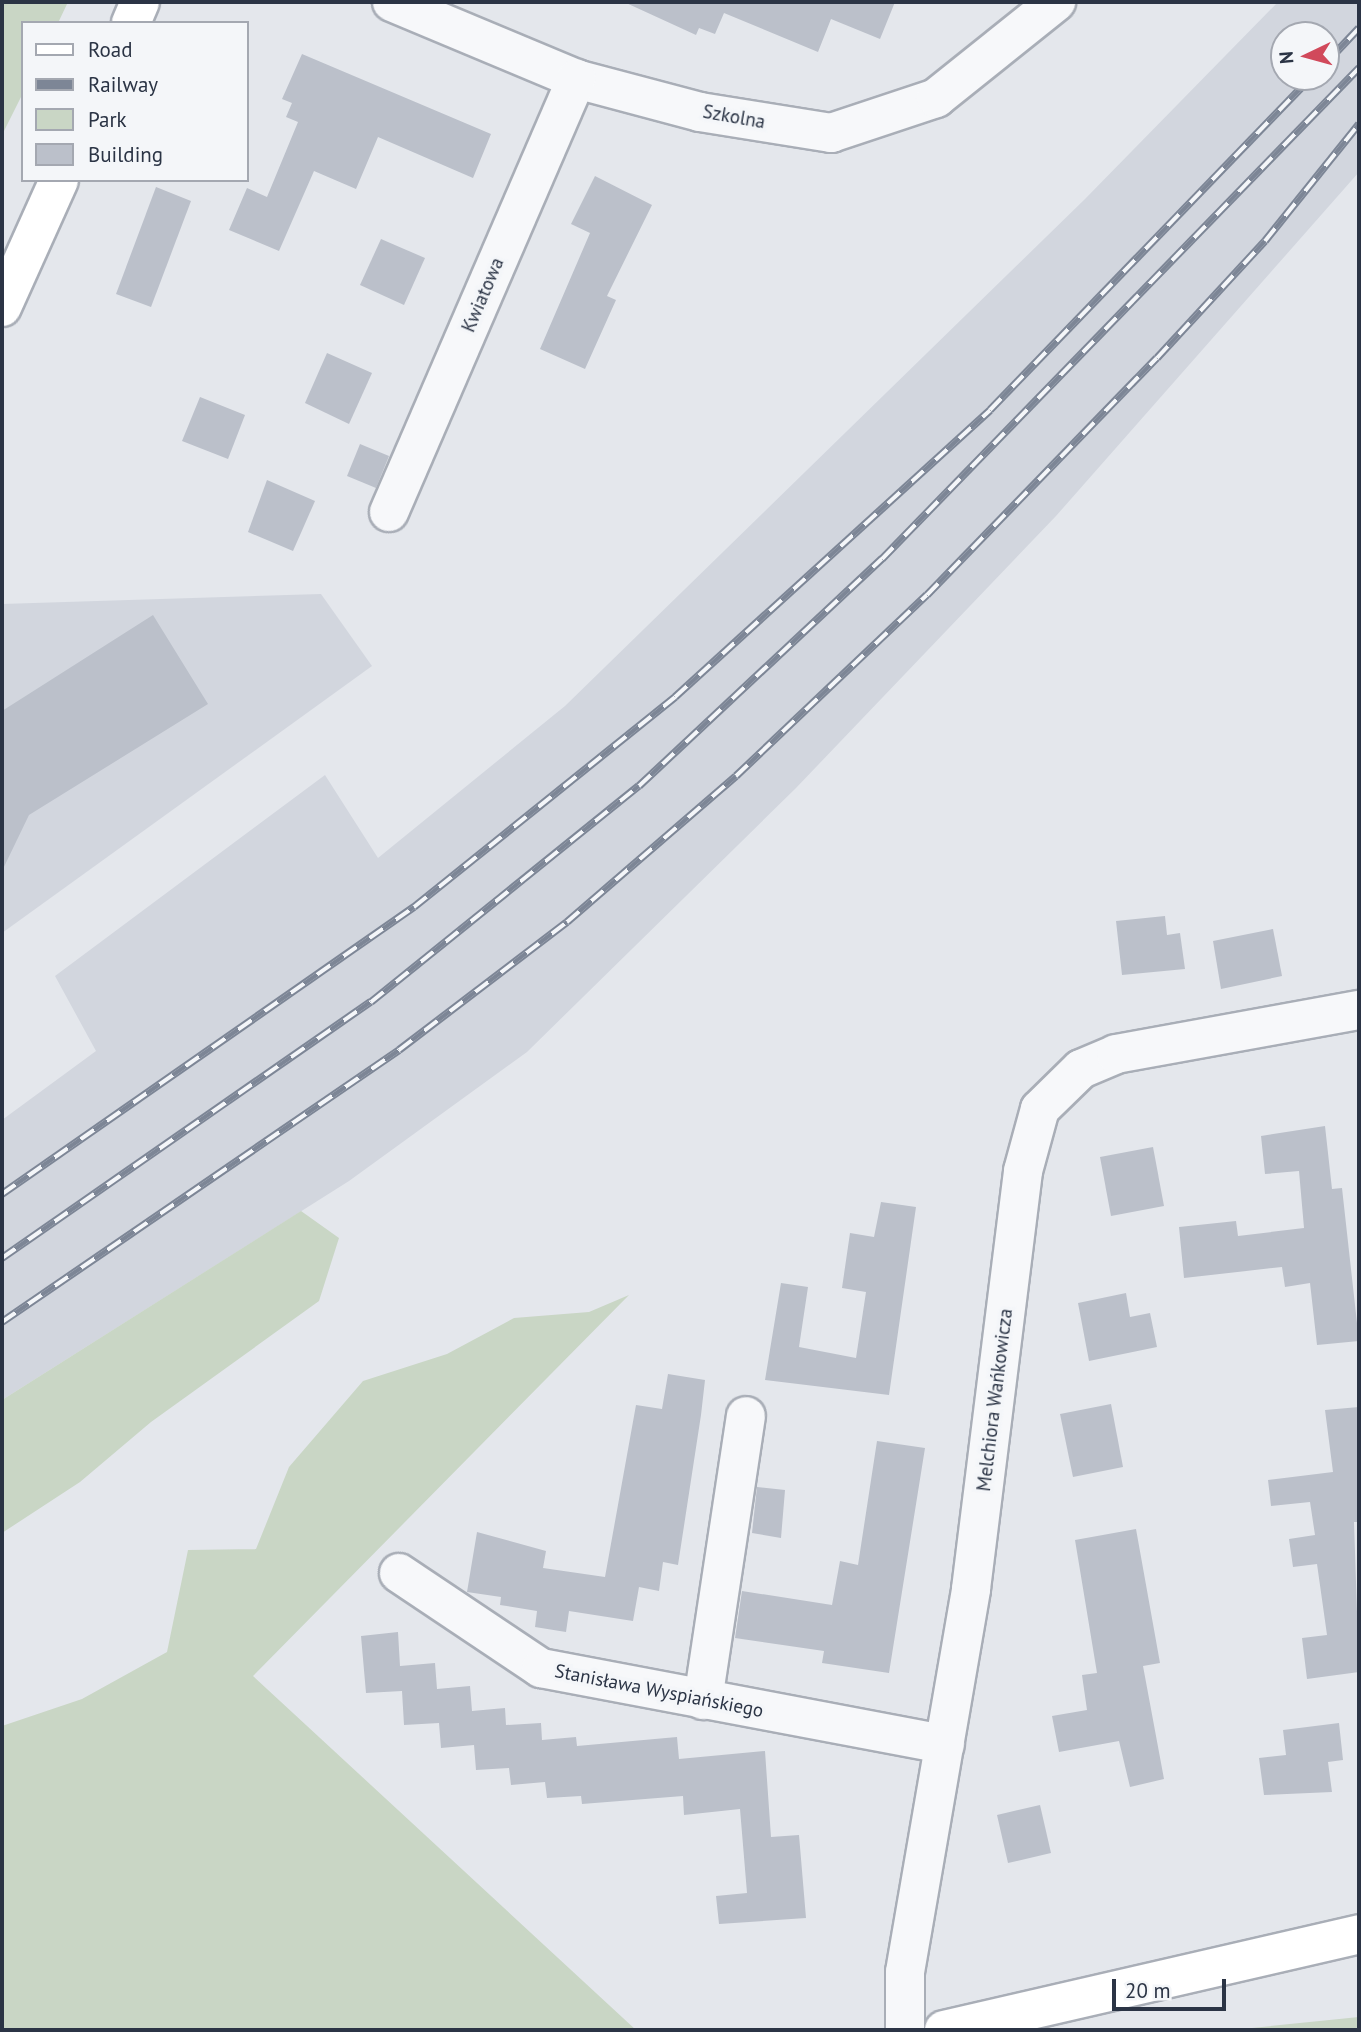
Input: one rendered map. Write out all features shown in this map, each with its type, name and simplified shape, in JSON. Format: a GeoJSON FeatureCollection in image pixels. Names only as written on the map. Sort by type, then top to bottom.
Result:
{"type":"FeatureCollection","features":[{"type":"Feature","properties":{"kind":"street"},"geometry":{"type":"LineString","coordinates":[[132,21],[140,2]]}},
{"type":"Feature","properties":{"kind":"street","name":"Szkolna"},"geometry":{"type":"LineString","coordinates":[[392,2],[576,79],[700,112],[831,133],[936,98],[1056,2]]}},
{"type":"Feature","properties":{"kind":"street","name":"Kwiatowa"},"geometry":{"type":"LineString","coordinates":[[389,512],[576,79]]}},
{"type":"Feature","properties":{"kind":"street"},"geometry":{"type":"LineString","coordinates":[[2,307],[58,182]]}},
{"type":"Feature","properties":{"kind":"street","name":"Melchiora Wańkowicza"},"geometry":{"type":"LineString","coordinates":[[905,2030],[905,1972],[946,1744],[978,1536],[1023,1171],[1040,1110],[1082,1069],[1116,1054],[1359,1010]]}},
{"type":"Feature","properties":{"kind":"street"},"geometry":{"type":"LineString","coordinates":[[703,1700],[746,1416]]}},
{"type":"Feature","properties":{"kind":"street","name":"Stanisława Wyspiańskiego"},"geometry":{"type":"LineString","coordinates":[[399,1573],[541,1668],[946,1744]]}},
{"type":"Feature","properties":{"kind":"street"},"geometry":{"type":"LineString","coordinates":[[944,2030],[1359,1934]]}},
{"type":"Feature","properties":{"kind":"shaded area"},"geometry":{"type":"Polygon","coordinates":[[[1278,2],[1359,2],[1359,172],[1056,516],[796,788],[527,1052],[349,1181],[2,1400],[2,1120],[96,1051],[55,976],[325,775],[378,858],[565,706],[1085,199],[1278,2]]]}},
{"type":"Feature","properties":{"kind":"shaded area"},"geometry":{"type":"Polygon","coordinates":[[[321,594],[372,666],[2,933],[2,604],[321,594]]]}},
{"type":"Feature","properties":{"kind":"green space"},"geometry":{"type":"Polygon","coordinates":[[[2,2],[68,2],[59,21],[21,21],[21,97],[2,135],[2,2]]]}},
{"type":"Feature","properties":{"kind":"green space"},"geometry":{"type":"Polygon","coordinates":[[[301,1211],[339,1238],[319,1301],[151,1422],[80,1482],[2,1533],[2,1400],[301,1211]]]}},
{"type":"Feature","properties":{"kind":"green space"},"geometry":{"type":"Polygon","coordinates":[[[629,1295],[253,1676],[636,2030],[2,2030],[2,1726],[82,1699],[167,1652],[188,1550],[256,1549],[289,1467],[363,1381],[447,1354],[514,1318],[589,1312],[629,1295]]]}},
{"type":"Feature","properties":{"kind":"green space"},"geometry":{"type":"Polygon","coordinates":[[[1359,2017],[1359,2030],[1232,2030],[1359,2017]]]}},
{"type":"Feature","properties":{"kind":"building"},"geometry":{"type":"Polygon","coordinates":[[[624,2],[895,2],[880,39],[831,19],[818,52],[724,13],[715,34],[699,28],[696,35],[624,2]]]}},
{"type":"Feature","properties":{"kind":"building"},"geometry":{"type":"Polygon","coordinates":[[[302,54],[491,134],[473,178],[378,137],[356,189],[314,171],[279,251],[229,230],[247,188],[267,197],[298,122],[286,117],[292,103],[282,99],[302,54]]]}},
{"type":"Feature","properties":{"kind":"building"},"geometry":{"type":"Polygon","coordinates":[[[595,176],[652,205],[607,296],[616,300],[585,369],[540,349],[590,233],[571,224],[595,176]]]}},
{"type":"Feature","properties":{"kind":"building"},"geometry":{"type":"Polygon","coordinates":[[[156,187],[191,201],[151,307],[116,294],[156,187]]]}},
{"type":"Feature","properties":{"kind":"building"},"geometry":{"type":"Polygon","coordinates":[[[381,239],[425,258],[404,305],[360,285],[381,239]]]}},
{"type":"Feature","properties":{"kind":"building"},"geometry":{"type":"Polygon","coordinates":[[[327,353],[372,373],[349,424],[305,403],[327,353]]]}},
{"type":"Feature","properties":{"kind":"building"},"geometry":{"type":"Polygon","coordinates":[[[200,397],[245,415],[228,459],[182,441],[200,397]]]}},
{"type":"Feature","properties":{"kind":"building"},"geometry":{"type":"Polygon","coordinates":[[[360,444],[389,456],[376,488],[347,476],[360,444]]]}},
{"type":"Feature","properties":{"kind":"building"},"geometry":{"type":"Polygon","coordinates":[[[267,480],[315,501],[293,551],[248,532],[267,480]]]}},
{"type":"Feature","properties":{"kind":"building"},"geometry":{"type":"Polygon","coordinates":[[[153,615],[208,704],[29,815],[2,871],[2,711],[153,615]]]}},
{"type":"Feature","properties":{"kind":"building"},"geometry":{"type":"Polygon","coordinates":[[[1165,916],[1167,935],[1180,933],[1185,969],[1122,975],[1116,921],[1165,916]]]}},
{"type":"Feature","properties":{"kind":"building"},"geometry":{"type":"Polygon","coordinates":[[[1273,929],[1282,976],[1221,989],[1213,941],[1273,929]]]}},
{"type":"Feature","properties":{"kind":"building"},"geometry":{"type":"Polygon","coordinates":[[[1325,1126],[1332,1189],[1342,1188],[1359,1341],[1317,1345],[1310,1283],[1285,1287],[1282,1267],[1184,1278],[1179,1227],[1236,1221],[1238,1236],[1304,1228],[1299,1171],[1265,1174],[1261,1136],[1325,1126]]]}},
{"type":"Feature","properties":{"kind":"building"},"geometry":{"type":"Polygon","coordinates":[[[1153,1147],[1164,1206],[1111,1216],[1100,1157],[1153,1147]]]}},
{"type":"Feature","properties":{"kind":"building"},"geometry":{"type":"Polygon","coordinates":[[[881,1202],[916,1207],[889,1395],[765,1380],[781,1283],[808,1287],[799,1347],[856,1358],[866,1292],[842,1288],[850,1233],[874,1237],[881,1202]]]}},
{"type":"Feature","properties":{"kind":"building"},"geometry":{"type":"Polygon","coordinates":[[[1126,1293],[1130,1317],[1150,1313],[1157,1347],[1089,1361],[1078,1303],[1126,1293]]]}},
{"type":"Feature","properties":{"kind":"building"},"geometry":{"type":"Polygon","coordinates":[[[668,1374],[705,1380],[701,1415],[678,1565],[663,1562],[659,1591],[639,1587],[633,1621],[569,1611],[566,1632],[535,1627],[537,1611],[500,1605],[501,1597],[467,1592],[477,1532],[546,1551],[543,1568],[605,1577],[636,1405],[662,1409],[668,1374]]]}},
{"type":"Feature","properties":{"kind":"building"},"geometry":{"type":"Polygon","coordinates":[[[1111,1404],[1123,1467],[1073,1477],[1060,1414],[1111,1404]]]}},
{"type":"Feature","properties":{"kind":"building"},"geometry":{"type":"Polygon","coordinates":[[[1359,1407],[1359,1522],[1354,1522],[1359,1672],[1307,1679],[1302,1638],[1327,1635],[1317,1564],[1293,1567],[1289,1539],[1315,1535],[1310,1502],[1271,1506],[1268,1480],[1333,1472],[1325,1410],[1359,1407]]]}},
{"type":"Feature","properties":{"kind":"building"},"geometry":{"type":"Polygon","coordinates":[[[877,1441],[925,1448],[889,1673],[822,1663],[824,1651],[735,1638],[742,1591],[832,1605],[840,1561],[858,1565],[877,1441]]]}},
{"type":"Feature","properties":{"kind":"building"},"geometry":{"type":"Polygon","coordinates":[[[757,1487],[785,1490],[781,1538],[752,1533],[757,1487]]]}},
{"type":"Feature","properties":{"kind":"building"},"geometry":{"type":"Polygon","coordinates":[[[1136,1529],[1160,1663],[1143,1666],[1164,1779],[1130,1787],[1119,1741],[1059,1752],[1052,1716],[1087,1710],[1082,1675],[1097,1673],[1075,1540],[1136,1529]]]}},
{"type":"Feature","properties":{"kind":"building"},"geometry":{"type":"Polygon","coordinates":[[[398,1632],[400,1666],[435,1663],[437,1689],[470,1686],[472,1711],[505,1708],[506,1725],[541,1723],[542,1740],[576,1737],[577,1746],[677,1737],[679,1759],[765,1751],[771,1837],[799,1835],[806,1918],[719,1924],[716,1896],[747,1893],[740,1809],[684,1815],[683,1796],[582,1804],[581,1796],[547,1798],[545,1782],[511,1785],[509,1768],[476,1770],[474,1745],[441,1748],[439,1723],[404,1725],[402,1691],[366,1693],[361,1636],[398,1632]]]}},
{"type":"Feature","properties":{"kind":"building"},"geometry":{"type":"Polygon","coordinates":[[[1339,1723],[1343,1760],[1328,1762],[1332,1792],[1264,1795],[1259,1758],[1286,1755],[1283,1730],[1339,1723]]]}},
{"type":"Feature","properties":{"kind":"building"},"geometry":{"type":"Polygon","coordinates":[[[1040,1805],[1051,1853],[1008,1863],[997,1815],[1040,1805]]]}},
{"type":"Feature","properties":{"kind":"railway"},"geometry":{"type":"LineString","coordinates":[[1340,48],[1359,28]]}},
{"type":"Feature","properties":{"kind":"railway"},"geometry":{"type":"LineString","coordinates":[[2,1258],[371,1002],[639,786],[882,559],[1359,68]]}},
{"type":"Feature","properties":{"kind":"railway"},"geometry":{"type":"LineString","coordinates":[[2,1194],[414,907],[675,697],[990,410],[1298,91]]}},
{"type":"Feature","properties":{"kind":"railway"},"geometry":{"type":"LineString","coordinates":[[2,1322],[399,1050],[567,922],[736,776],[927,595],[1157,358],[1265,241],[1359,124]]}}]}
